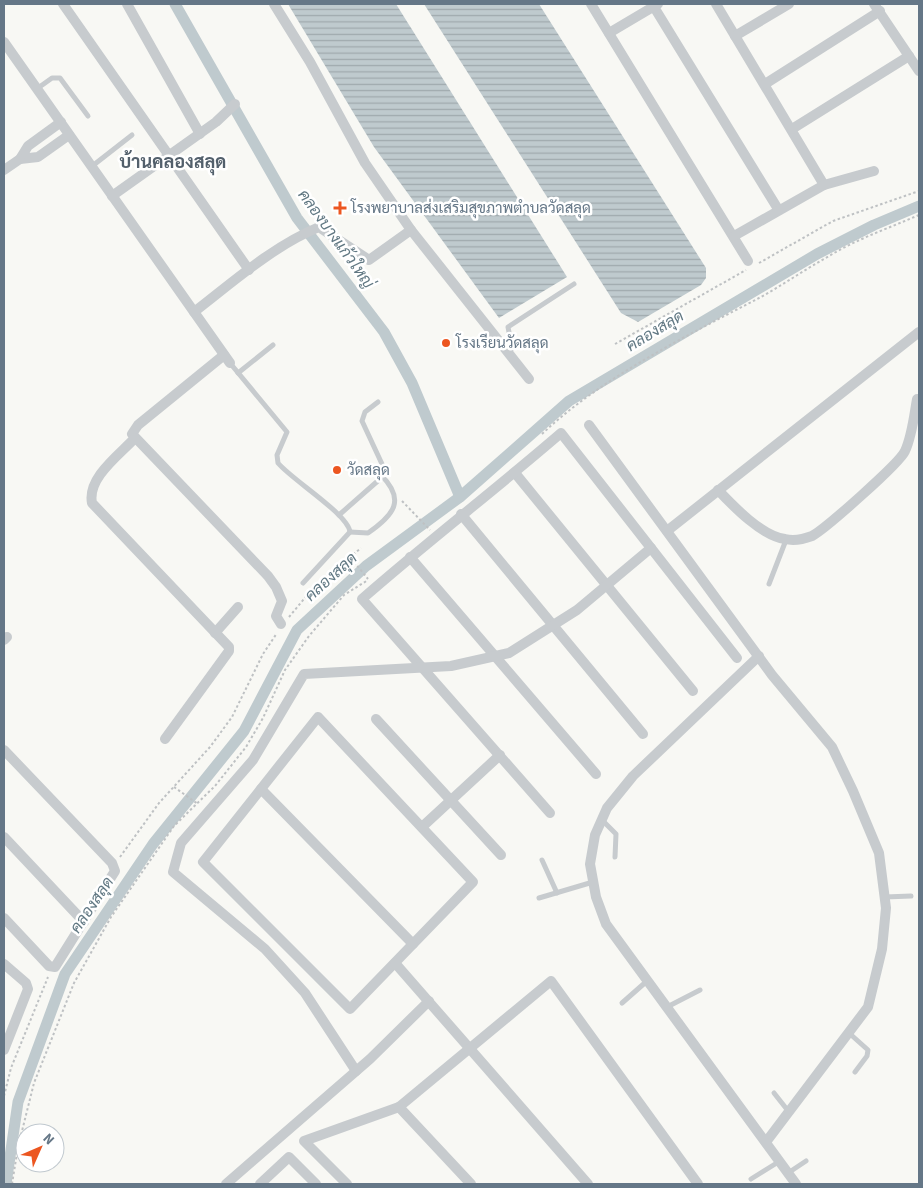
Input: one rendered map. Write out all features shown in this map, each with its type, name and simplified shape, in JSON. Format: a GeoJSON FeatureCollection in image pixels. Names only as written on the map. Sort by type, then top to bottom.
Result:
{"type":"FeatureCollection","features":[{"type":"Feature","properties":{"kind":"street"},"geometry":{"type":"LineString","coordinates":[[64,4],[249,270]]}},
{"type":"Feature","properties":{"kind":"street"},"geometry":{"type":"LineString","coordinates":[[127,4],[200,134]]}},
{"type":"Feature","properties":{"kind":"street"},"geometry":{"type":"LineString","coordinates":[[274,4],[310,62],[365,163],[410,230],[529,379]]}},
{"type":"Feature","properties":{"kind":"street"},"geometry":{"type":"LineString","coordinates":[[591,4],[750,265]]}},
{"type":"Feature","properties":{"kind":"street"},"geometry":{"type":"LineString","coordinates":[[716,4],[824,184]]}},
{"type":"Feature","properties":{"kind":"street"},"geometry":{"type":"LineString","coordinates":[[736,36],[789,4]]}},
{"type":"Feature","properties":{"kind":"street"},"geometry":{"type":"LineString","coordinates":[[609,33],[657,5],[778,210]]}},
{"type":"Feature","properties":{"kind":"street"},"geometry":{"type":"LineString","coordinates":[[765,84],[877,8],[919,71]]}},
{"type":"Feature","properties":{"kind":"street"},"geometry":{"type":"LineString","coordinates":[[4,42],[227,359],[138,424],[132,432],[135,438],[268,576],[276,587],[282,601],[276,616],[282,625]]}},
{"type":"Feature","properties":{"kind":"street"},"geometry":{"type":"LineString","coordinates":[[792,130],[909,56]]}},
{"type":"Feature","properties":{"kind":"street"},"geometry":{"type":"LineString","coordinates":[[112,196],[200,134],[235,104]]}},
{"type":"Feature","properties":{"kind":"street"},"geometry":{"type":"LineString","coordinates":[[20,160],[28,146],[61,122]]}},
{"type":"Feature","properties":{"kind":"street"},"geometry":{"type":"LineString","coordinates":[[4,170],[20,160],[38,157],[69,135]]}},
{"type":"Feature","properties":{"kind":"street"},"geometry":{"type":"LineString","coordinates":[[734,236],[824,184],[874,171]]}},
{"type":"Feature","properties":{"kind":"street"},"geometry":{"type":"LineString","coordinates":[[194,312],[249,270],[293,241],[319,227],[328,231],[370,260],[410,230]]}},
{"type":"Feature","properties":{"kind":"street"},"geometry":{"type":"LineString","coordinates":[[667,531],[919,332]]}},
{"type":"Feature","properties":{"kind":"street"},"geometry":{"type":"LineString","coordinates":[[718,490],[740,513],[770,534],[786,540],[805,538],[824,528],[896,463],[904,452],[917,400]]}},
{"type":"Feature","properties":{"kind":"street"},"geometry":{"type":"LineString","coordinates":[[589,426],[772,675],[832,748],[854,791],[879,853],[886,908],[882,949],[868,1007],[766,1142]]}},
{"type":"Feature","properties":{"kind":"street"},"geometry":{"type":"LineString","coordinates":[[550,813],[362,599],[461,514],[515,473],[560,433],[737,658]]}},
{"type":"Feature","properties":{"kind":"street"},"geometry":{"type":"LineString","coordinates":[[135,438],[106,468],[93,485],[90,495],[92,503],[229,647],[228,653],[165,740]]}},
{"type":"Feature","properties":{"kind":"street"},"geometry":{"type":"LineString","coordinates":[[515,473],[693,691]]}},
{"type":"Feature","properties":{"kind":"street"},"geometry":{"type":"LineString","coordinates":[[461,514],[643,734]]}},
{"type":"Feature","properties":{"kind":"street"},"geometry":{"type":"LineString","coordinates":[[356,1071],[305,993],[265,949],[173,872],[181,843],[253,760],[304,674],[451,666],[509,653],[577,610],[651,548]]}},
{"type":"Feature","properties":{"kind":"street"},"geometry":{"type":"LineString","coordinates":[[410,557],[492,656],[596,774]]}},
{"type":"Feature","properties":{"kind":"street"},"geometry":{"type":"LineString","coordinates":[[215,633],[238,607]]}},
{"type":"Feature","properties":{"kind":"street"},"geometry":{"type":"LineString","coordinates":[[759,656],[632,776],[607,808],[595,835],[590,864],[593,882],[606,924],[796,1184]]}},
{"type":"Feature","properties":{"kind":"street"},"geometry":{"type":"LineString","coordinates":[[318,717],[473,882],[350,1009],[203,862],[261,789],[318,717]]}},
{"type":"Feature","properties":{"kind":"street"},"geometry":{"type":"LineString","coordinates":[[376,719],[501,855]]}},
{"type":"Feature","properties":{"kind":"street"},"geometry":{"type":"LineString","coordinates":[[4,750],[114,867],[115,871],[57,965],[53,968],[4,918]]}},
{"type":"Feature","properties":{"kind":"street"},"geometry":{"type":"LineString","coordinates":[[422,827],[500,756]]}},
{"type":"Feature","properties":{"kind":"street"},"geometry":{"type":"LineString","coordinates":[[261,789],[413,944]]}},
{"type":"Feature","properties":{"kind":"street"},"geometry":{"type":"LineString","coordinates":[[4,837],[84,922]]}},
{"type":"Feature","properties":{"kind":"street"},"geometry":{"type":"LineString","coordinates":[[395,963],[588,1184]]}},
{"type":"Feature","properties":{"kind":"street"},"geometry":{"type":"LineString","coordinates":[[4,964],[26,983],[28,989],[4,1050]]}},
{"type":"Feature","properties":{"kind":"street"},"geometry":{"type":"LineString","coordinates":[[347,1184],[304,1141],[399,1107],[551,980],[698,1184]]}},
{"type":"Feature","properties":{"kind":"street"},"geometry":{"type":"LineString","coordinates":[[226,1184],[356,1071],[429,1001]]}},
{"type":"Feature","properties":{"kind":"street"},"geometry":{"type":"LineString","coordinates":[[399,1107],[471,1184]]}},
{"type":"Feature","properties":{"kind":"street"},"geometry":{"type":"LineString","coordinates":[[260,1184],[289,1157],[316,1184]]}},
{"type":"Feature","properties":{"kind":"lane"},"geometry":{"type":"LineString","coordinates":[[38,88],[52,78],[60,78],[88,116]]}},
{"type":"Feature","properties":{"kind":"lane"},"geometry":{"type":"LineString","coordinates":[[91,167],[132,135]]}},
{"type":"Feature","properties":{"kind":"lane"},"geometry":{"type":"LineString","coordinates":[[509,354],[512,348],[508,327],[574,284]]}},
{"type":"Feature","properties":{"kind":"lane"},"geometry":{"type":"LineString","coordinates":[[238,374],[273,345]]}},
{"type":"Feature","properties":{"kind":"lane"},"geometry":{"type":"LineString","coordinates":[[227,359],[286,432],[277,455],[278,463],[339,515],[350,529],[350,532]]}},
{"type":"Feature","properties":{"kind":"lane"},"geometry":{"type":"LineString","coordinates":[[339,515],[375,484],[381,475],[382,464],[362,421],[365,412],[378,402]]}},
{"type":"Feature","properties":{"kind":"lane"},"geometry":{"type":"LineString","coordinates":[[350,532],[368,533],[391,513],[395,493],[392,485],[381,475]]}},
{"type":"Feature","properties":{"kind":"lane"},"geometry":{"type":"LineString","coordinates":[[303,583],[350,532]]}},
{"type":"Feature","properties":{"kind":"lane"},"geometry":{"type":"LineString","coordinates":[[769,584],[786,540]]}},
{"type":"Feature","properties":{"kind":"lane"},"geometry":{"type":"LineString","coordinates":[[602,820],[616,834],[615,857]]}},
{"type":"Feature","properties":{"kind":"lane"},"geometry":{"type":"LineString","coordinates":[[542,860],[557,893]]}},
{"type":"Feature","properties":{"kind":"lane"},"geometry":{"type":"LineString","coordinates":[[539,898],[593,882]]}},
{"type":"Feature","properties":{"kind":"lane"},"geometry":{"type":"LineString","coordinates":[[885,897],[911,896]]}},
{"type":"Feature","properties":{"kind":"lane"},"geometry":{"type":"LineString","coordinates":[[622,1003],[647,981]]}},
{"type":"Feature","properties":{"kind":"lane"},"geometry":{"type":"LineString","coordinates":[[667,1007],[700,990]]}},
{"type":"Feature","properties":{"kind":"lane"},"geometry":{"type":"LineString","coordinates":[[849,1032],[868,1050],[867,1056],[855,1072]]}},
{"type":"Feature","properties":{"kind":"lane"},"geometry":{"type":"LineString","coordinates":[[774,1093],[789,1112]]}},
{"type":"Feature","properties":{"kind":"lane"},"geometry":{"type":"LineString","coordinates":[[751,1179],[780,1161]]}},
{"type":"Feature","properties":{"kind":"lane"},"geometry":{"type":"LineString","coordinates":[[788,1174],[806,1161]]}},
{"type":"Feature","properties":{"kind":"path"},"geometry":{"type":"LineString","coordinates":[[615,344],[750,265],[833,220],[919,191]]}},
{"type":"Feature","properties":{"kind":"path"},"geometry":{"type":"LineString","coordinates":[[402,500],[430,530]]}},
{"type":"Feature","properties":{"kind":"path"},"geometry":{"type":"LineString","coordinates":[[118,858],[174,787],[210,748],[232,717],[262,654],[282,625],[309,592],[361,548]]}},
{"type":"Feature","properties":{"kind":"path"},"geometry":{"type":"LineString","coordinates":[[351,557],[368,579]]}},
{"type":"Feature","properties":{"kind":"path"},"geometry":{"type":"LineString","coordinates":[[174,787],[198,804]]}},
{"type":"Feature","properties":{"kind":"path"},"geometry":{"type":"LineString","coordinates":[[4,1096],[11,1068],[50,972]]}},
{"type":"Feature","properties":{"kind":"shaded area"},"geometry":{"type":"Polygon","coordinates":[[[288,4],[396,4],[567,277],[499,318],[374,147],[288,4]]]}},
{"type":"Feature","properties":{"kind":"shaded area"},"geometry":{"type":"Polygon","coordinates":[[[424,4],[539,4],[706,268],[706,278],[701,285],[638,322],[621,313],[424,4]]]}},
{"type":"Feature","properties":{"kind":"waterway","name":"คลองบางแก้วใหญ่"},"geometry":{"type":"LineString","coordinates":[[175,4],[297,218],[384,332],[412,383],[460,497]]}},
{"type":"Feature","properties":{"kind":"waterway","name":"คลองสลุด"},"geometry":{"type":"LineString","coordinates":[[6,1184],[18,1102],[65,974],[153,844],[244,731],[297,630],[366,566],[460,497],[569,401],[817,254],[874,225],[919,206]]}},
{"type":"Feature","properties":{"kind":"place","name":"โรงพยาบาลส่งเสริมสุขภาพตำบลวัดสลุด"},"geometry":{"type":"Point","coordinates":[340,208]}},
{"type":"Feature","properties":{"kind":"place","name":"โรงเรียนวัดสลุด"},"geometry":{"type":"Point","coordinates":[446,343]}},
{"type":"Feature","properties":{"kind":"place","name":"วัดสลุด"},"geometry":{"type":"Point","coordinates":[337,470]}},
{"type":"Feature","properties":{"kind":"district","name":"บ้านคลองสลุด"},"geometry":{"type":"Point","coordinates":[173,162]}}]}
